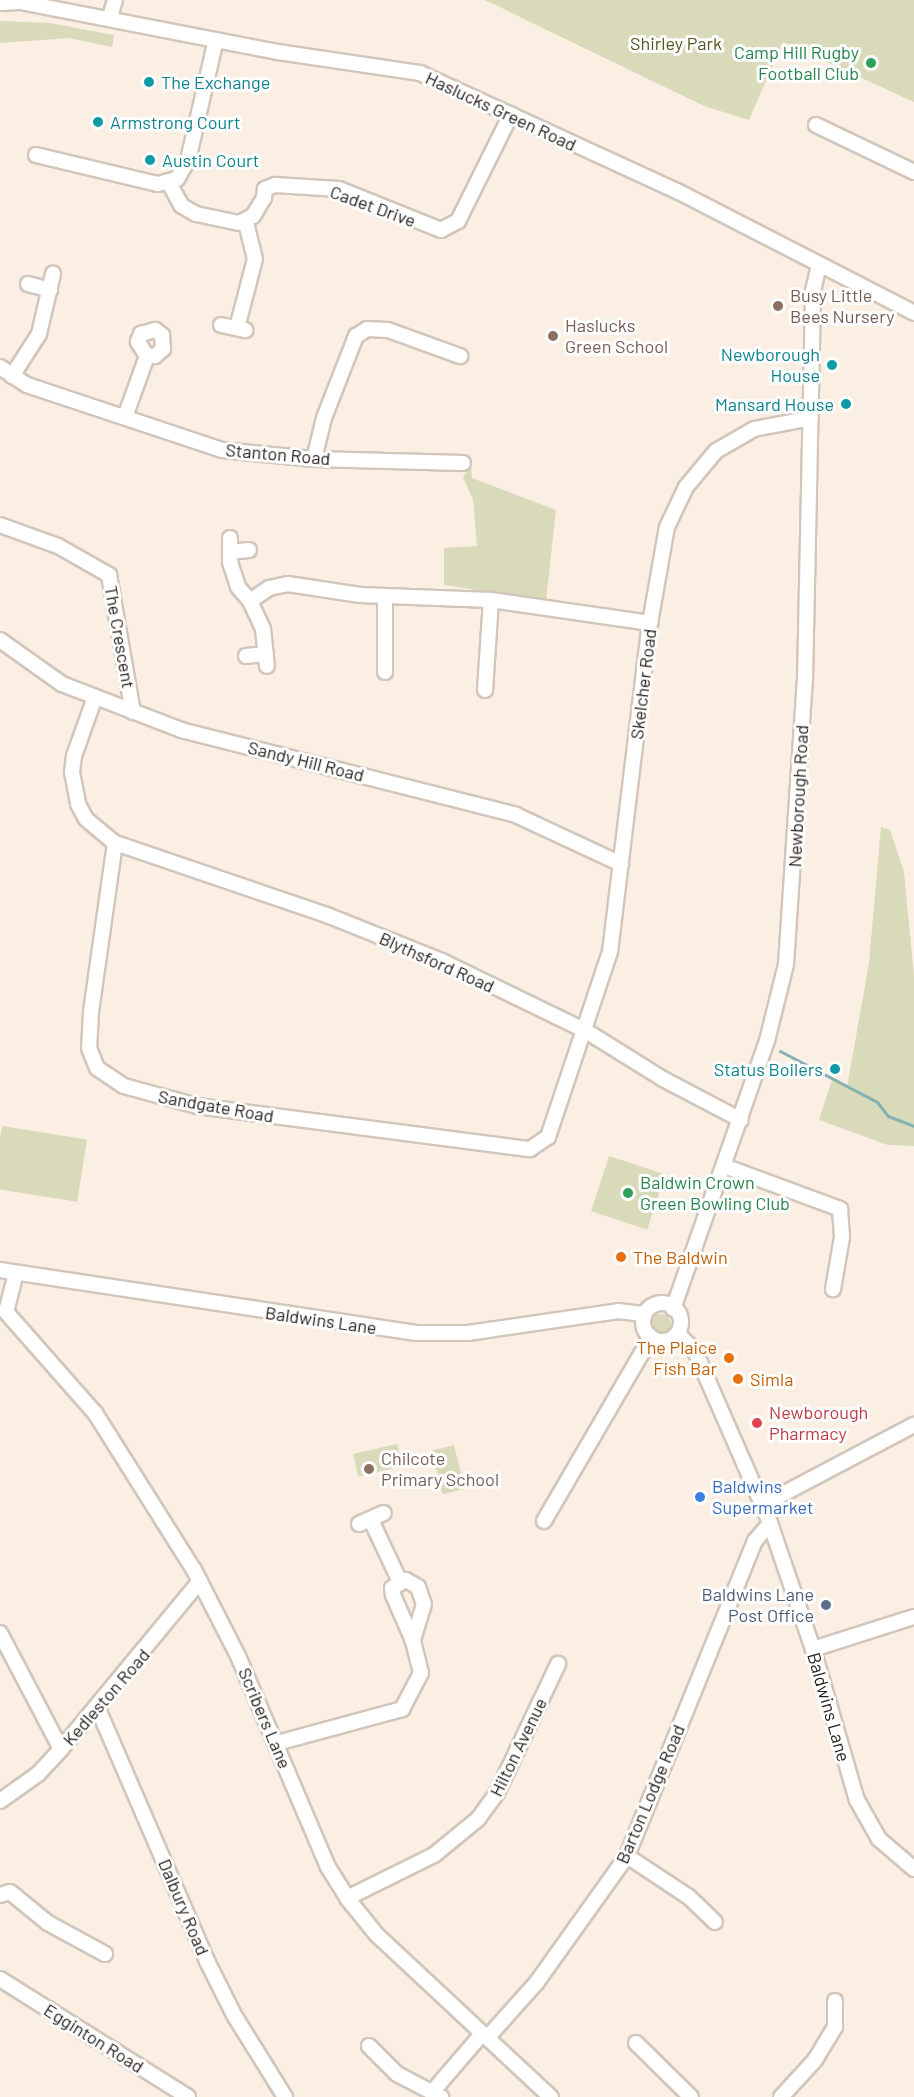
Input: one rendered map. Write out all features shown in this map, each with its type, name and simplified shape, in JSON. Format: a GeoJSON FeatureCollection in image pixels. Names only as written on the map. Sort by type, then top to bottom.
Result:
{"type":"FeatureCollection","features":[{"type":"Feature","properties":{"kind":"street"},"geometry":{"type":"LineString","coordinates":[[110,18],[115,0]]}},
{"type":"Feature","properties":{"kind":"street","name":"Haslucks Green Road"},"geometry":{"type":"LineString","coordinates":[[0,3],[19,1],[216,40],[420,73],[677,191],[914,313]]}},
{"type":"Feature","properties":{"kind":"street"},"geometry":{"type":"LineString","coordinates":[[36,155],[134,180],[169,183],[177,179],[188,160],[216,40]]}},
{"type":"Feature","properties":{"kind":"street","name":"Cadet Drive"},"geometry":{"type":"LineString","coordinates":[[246,222],[260,207],[265,189],[275,185],[339,189],[441,230],[449,228],[458,221],[511,114]]}},
{"type":"Feature","properties":{"kind":"street"},"geometry":{"type":"LineString","coordinates":[[816,125],[914,172]]}},
{"type":"Feature","properties":{"kind":"street"},"geometry":{"type":"LineString","coordinates":[[169,183],[182,206],[196,214],[246,222],[255,259],[242,329],[221,325]]}},
{"type":"Feature","properties":{"kind":"street","name":"Newborough Road"},"geometry":{"type":"LineString","coordinates":[[673,1309],[741,1120],[778,1007],[790,933],[805,680],[813,291],[819,266]]}},
{"type":"Feature","properties":{"kind":"street"},"geometry":{"type":"LineString","coordinates":[[12,376],[39,334],[53,274]]}},
{"type":"Feature","properties":{"kind":"street"},"geometry":{"type":"LineString","coordinates":[[28,284],[50,290]]}},
{"type":"Feature","properties":{"kind":"street"},"geometry":{"type":"LineString","coordinates":[[314,459],[324,418],[356,336],[367,329],[388,330],[460,356]]}},
{"type":"Feature","properties":{"kind":"street"},"geometry":{"type":"LineString","coordinates":[[125,417],[147,356]]}},
{"type":"Feature","properties":{"kind":"street","name":"Stanton Road"},"geometry":{"type":"LineString","coordinates":[[0,367],[27,385],[222,450],[314,459],[463,463]]}},
{"type":"Feature","properties":{"kind":"street","name":"Skelcher Road"},"geometry":{"type":"LineString","coordinates":[[586,1031],[610,952],[650,623],[668,527],[686,487],[716,451],[731,440],[770,425],[811,418]]}},
{"type":"Feature","properties":{"kind":"street","name":"The Crescent"},"geometry":{"type":"LineString","coordinates":[[0,525],[58,546],[110,575],[134,712]]}},
{"type":"Feature","properties":{"kind":"street"},"geometry":{"type":"LineString","coordinates":[[246,656],[266,660],[263,629],[250,602],[238,588],[230,545],[249,550]]}},
{"type":"Feature","properties":{"kind":"street"},"geometry":{"type":"LineString","coordinates":[[250,602],[269,588],[288,584],[385,596],[490,600],[650,623]]}},
{"type":"Feature","properties":{"kind":"street"},"geometry":{"type":"LineString","coordinates":[[385,596],[385,672]]}},
{"type":"Feature","properties":{"kind":"street"},"geometry":{"type":"LineString","coordinates":[[485,690],[490,600]]}},
{"type":"Feature","properties":{"kind":"street","name":"Sandy Hill Road"},"geometry":{"type":"LineString","coordinates":[[0,640],[62,684],[181,729],[516,815],[621,864]]}},
{"type":"Feature","properties":{"kind":"street"},"geometry":{"type":"LineString","coordinates":[[95,697],[74,756],[73,787],[86,819],[115,843]]}},
{"type":"Feature","properties":{"kind":"street","name":"Blythsford Road"},"geometry":{"type":"LineString","coordinates":[[115,843],[327,915],[422,953],[586,1031],[663,1079],[741,1120]]}},
{"type":"Feature","properties":{"kind":"street","name":"Sandgate Road"},"geometry":{"type":"LineString","coordinates":[[115,843],[89,1048],[97,1068],[124,1086],[197,1106],[530,1149],[548,1137],[586,1031]]}},
{"type":"Feature","properties":{"kind":"street"},"geometry":{"type":"LineString","coordinates":[[724,1166],[840,1209],[842,1237],[833,1288]]}},
{"type":"Feature","properties":{"kind":"street","name":"Baldwins Lane"},"geometry":{"type":"LineString","coordinates":[[0,1270],[416,1333],[468,1333],[618,1311],[643,1314]]}},
{"type":"Feature","properties":{"kind":"street","name":"Scribers Lane"},"geometry":{"type":"LineString","coordinates":[[16,1272],[3,1309],[95,1413],[200,1581],[277,1743],[328,1867],[347,1898],[377,1935],[548,2096]]}},
{"type":"Feature","properties":{"kind":"street"},"geometry":{"type":"LineString","coordinates":[[658,1303],[673,1309],[681,1319],[678,1334],[664,1341],[651,1337],[642,1325],[643,1314],[658,1303]]}},
{"type":"Feature","properties":{"kind":"street","name":"Baldwins Lane"},"geometry":{"type":"LineString","coordinates":[[678,1334],[696,1351],[770,1523],[813,1650],[857,1800],[879,1839],[914,1869]]}},
{"type":"Feature","properties":{"kind":"street"},"geometry":{"type":"LineString","coordinates":[[544,1521],[651,1337]]}},
{"type":"Feature","properties":{"kind":"street"},"geometry":{"type":"LineString","coordinates":[[762,1505],[914,1425]]}},
{"type":"Feature","properties":{"kind":"street"},"geometry":{"type":"LineString","coordinates":[[371,1519],[400,1582]]}},
{"type":"Feature","properties":{"kind":"street","name":"Barton Lodge Road"},"geometry":{"type":"LineString","coordinates":[[437,2094],[485,2036],[537,1982],[627,1856],[755,1541],[770,1523]]}},
{"type":"Feature","properties":{"kind":"street","name":"Kedleston Road"},"geometry":{"type":"LineString","coordinates":[[0,1801],[38,1774],[61,1749],[98,1708],[200,1581]]}},
{"type":"Feature","properties":{"kind":"street"},"geometry":{"type":"LineString","coordinates":[[277,1743],[402,1709],[421,1673],[413,1641],[393,1595],[393,1588],[400,1582],[413,1581],[424,1604],[413,1641]]}},
{"type":"Feature","properties":{"kind":"street"},"geometry":{"type":"LineString","coordinates":[[813,1650],[914,1617]]}},
{"type":"Feature","properties":{"kind":"street"},"geometry":{"type":"LineString","coordinates":[[0,1633],[61,1749]]}},
{"type":"Feature","properties":{"kind":"street","name":"Hilton Avenue"},"geometry":{"type":"LineString","coordinates":[[347,1898],[434,1855],[457,1839],[489,1807],[558,1664]]}},
{"type":"Feature","properties":{"kind":"street","name":"Dalbury Road"},"geometry":{"type":"LineString","coordinates":[[98,1708],[212,1970],[234,2015],[285,2097]]}},
{"type":"Feature","properties":{"kind":"street"},"geometry":{"type":"LineString","coordinates":[[627,1856],[689,1897],[715,1922]]}},
{"type":"Feature","properties":{"kind":"street"},"geometry":{"type":"LineString","coordinates":[[0,1894],[10,1892],[48,1923],[105,1954]]}},
{"type":"Feature","properties":{"kind":"street","name":"Egginton Road"},"geometry":{"type":"LineString","coordinates":[[0,1979],[188,2097]]}},
{"type":"Feature","properties":{"kind":"street"},"geometry":{"type":"LineString","coordinates":[[781,2097],[815,2060],[835,2027],[836,2001]]}},
{"type":"Feature","properties":{"kind":"street"},"geometry":{"type":"LineString","coordinates":[[636,2043],[691,2097]]}},
{"type":"Feature","properties":{"kind":"street"},"geometry":{"type":"LineString","coordinates":[[369,2046],[397,2074],[437,2094]]}},
{"type":"Feature","properties":{"kind":"green space","name":"Shirley Park"},"geometry":{"type":"Polygon","coordinates":[[[485,0],[914,0],[914,102],[783,42],[749,120],[704,106],[485,0]]]}},
{"type":"Feature","properties":{"kind":"green space"},"geometry":{"type":"Polygon","coordinates":[[[0,21],[50,23],[114,35],[112,47],[69,38],[0,43],[0,21]]]}},
{"type":"Feature","properties":{"kind":"green space"},"geometry":{"type":"Polygon","coordinates":[[[471,464],[472,478],[556,510],[546,601],[444,585],[444,548],[477,546],[473,499],[463,478],[471,464]]]}},
{"type":"Feature","properties":{"kind":"green space"},"geometry":{"type":"Polygon","coordinates":[[[881,827],[890,830],[904,872],[914,976],[914,1146],[888,1145],[819,1120],[832,1080],[847,1087],[869,963],[881,827]]]}},
{"type":"Feature","properties":{"kind":"green space"},"geometry":{"type":"Polygon","coordinates":[[[2,1126],[87,1139],[77,1202],[0,1189],[2,1126]]]}},
{"type":"Feature","properties":{"kind":"green space","name":"Baldwin Crown Green Bowling Club"},"geometry":{"type":"Polygon","coordinates":[[[609,1156],[665,1174],[647,1229],[591,1211],[609,1156]]]}},
{"type":"Feature","properties":{"kind":"green space"},"geometry":{"type":"Polygon","coordinates":[[[661,1314],[668,1317],[671,1324],[668,1331],[661,1334],[654,1331],[651,1324],[654,1317],[661,1314]]]}},
{"type":"Feature","properties":{"kind":"green space"},"geometry":{"type":"Polygon","coordinates":[[[397,1444],[402,1466],[358,1477],[353,1454],[397,1444]]]}},
{"type":"Feature","properties":{"kind":"green space"},"geometry":{"type":"Polygon","coordinates":[[[454,1445],[465,1489],[443,1494],[432,1451],[454,1445]]]}},
{"type":"Feature","properties":{"kind":"waterway"},"geometry":{"type":"LineString","coordinates":[[780,1051],[877,1102],[888,1116],[914,1126]]}},
{"type":"Feature","properties":{"kind":"place","name":"Camp Hill Rugby Football Club"},"geometry":{"type":"Point","coordinates":[871,63]}},
{"type":"Feature","properties":{"kind":"place","name":"The Exchange"},"geometry":{"type":"Point","coordinates":[149,82]}},
{"type":"Feature","properties":{"kind":"place","name":"Armstrong Court"},"geometry":{"type":"Point","coordinates":[98,122]}},
{"type":"Feature","properties":{"kind":"place","name":"Austin Court"},"geometry":{"type":"Point","coordinates":[150,160]}},
{"type":"Feature","properties":{"kind":"place","name":"Busy Little Bees Nursery"},"geometry":{"type":"Point","coordinates":[778,306]}},
{"type":"Feature","properties":{"kind":"place","name":"Haslucks Green School"},"geometry":{"type":"Point","coordinates":[553,336]}},
{"type":"Feature","properties":{"kind":"place","name":"Newborough House"},"geometry":{"type":"Point","coordinates":[832,365]}},
{"type":"Feature","properties":{"kind":"place","name":"Mansard House"},"geometry":{"type":"Point","coordinates":[846,404]}},
{"type":"Feature","properties":{"kind":"place","name":"Status Boilers"},"geometry":{"type":"Point","coordinates":[835,1069]}},
{"type":"Feature","properties":{"kind":"place","name":"Baldwin Crown Green Bowling Club"},"geometry":{"type":"Point","coordinates":[628,1193]}},
{"type":"Feature","properties":{"kind":"place","name":"The Baldwin"},"geometry":{"type":"Point","coordinates":[621,1257]}},
{"type":"Feature","properties":{"kind":"place","name":"The Plaice Fish Bar"},"geometry":{"type":"Point","coordinates":[729,1358]}},
{"type":"Feature","properties":{"kind":"place","name":"Simla"},"geometry":{"type":"Point","coordinates":[738,1379]}},
{"type":"Feature","properties":{"kind":"place","name":"Newborough Pharmacy"},"geometry":{"type":"Point","coordinates":[757,1423]}},
{"type":"Feature","properties":{"kind":"place","name":"Chilcote Primary School"},"geometry":{"type":"Point","coordinates":[369,1469]}},
{"type":"Feature","properties":{"kind":"place","name":"Baldwins Supermarket"},"geometry":{"type":"Point","coordinates":[700,1497]}},
{"type":"Feature","properties":{"kind":"place","name":"Baldwins Lane Post Office"},"geometry":{"type":"Point","coordinates":[826,1605]}}]}
